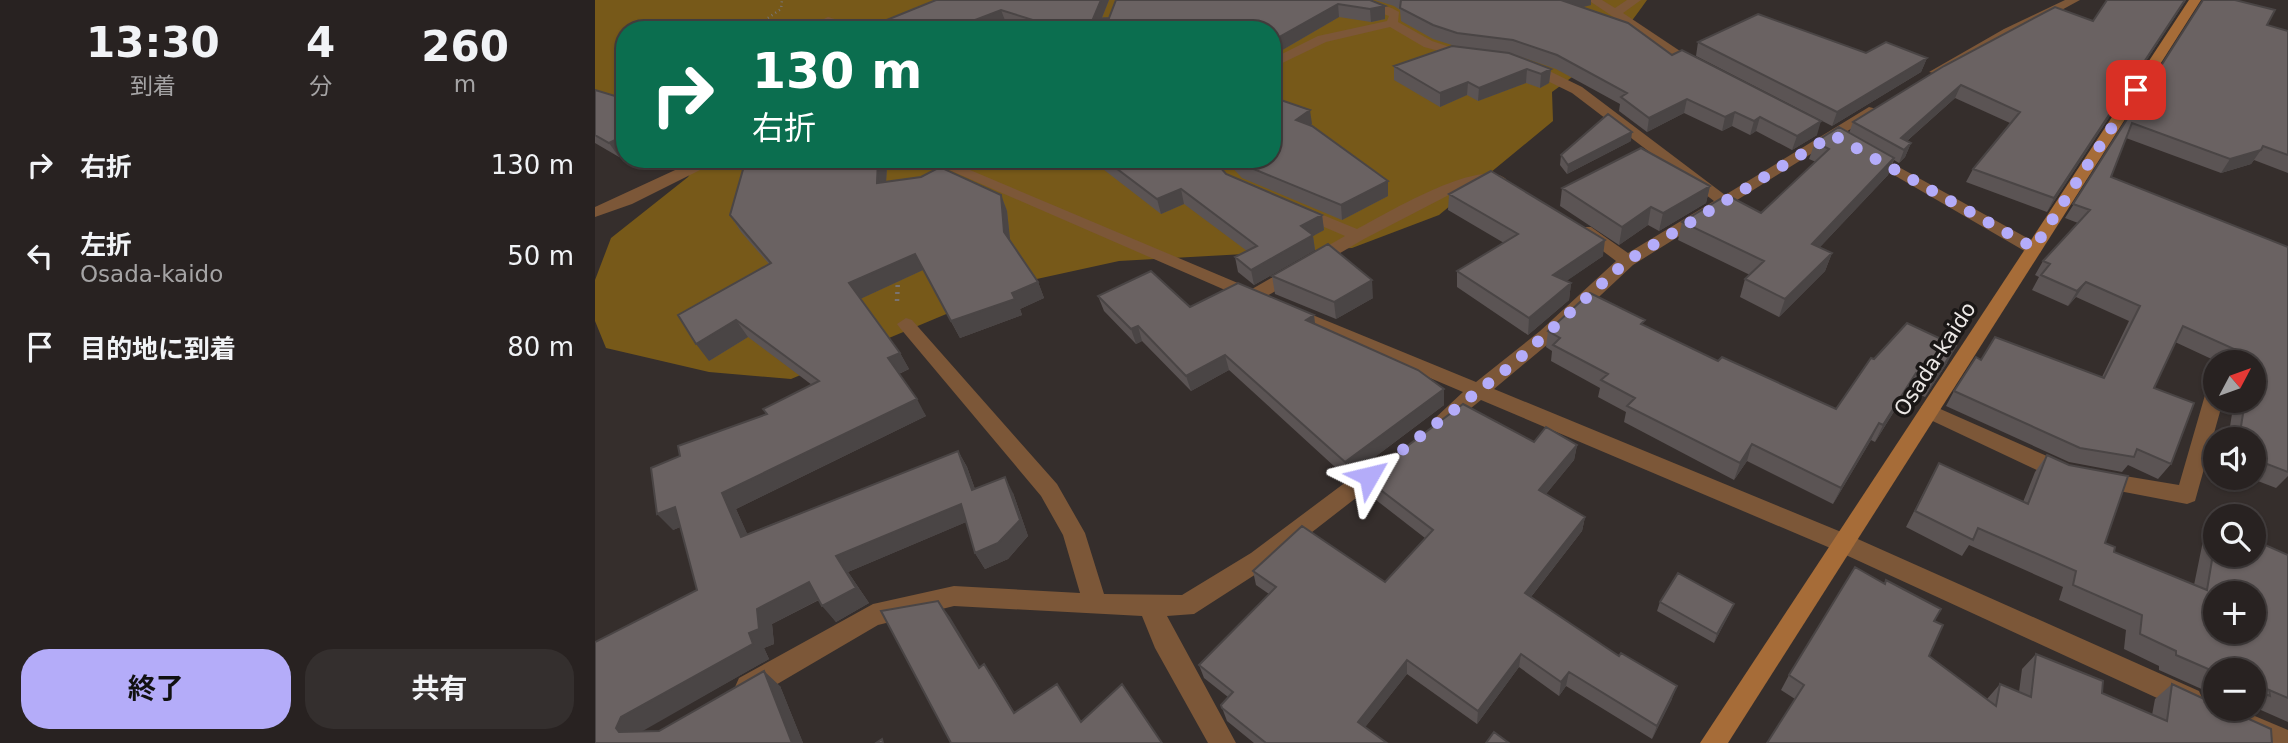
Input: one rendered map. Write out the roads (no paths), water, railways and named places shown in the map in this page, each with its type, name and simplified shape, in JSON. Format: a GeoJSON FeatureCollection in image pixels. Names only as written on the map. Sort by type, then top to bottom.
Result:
{"type":"FeatureCollection","features":[{"type":"Feature","properties":{"kind":"main road","name":"Osada-kaido"},"geometry":{"type":"LineString","coordinates":[[1713,743],[2195,0]]}},
{"type":"Feature","properties":{"kind":"street"},"geometry":{"type":"LineString","coordinates":[[1351,0],[1383,8],[1395,15],[1392,23]]}},
{"type":"Feature","properties":{"kind":"street"},"geometry":{"type":"LineString","coordinates":[[1594,0],[1715,76]]}},
{"type":"Feature","properties":{"kind":"street"},"geometry":{"type":"LineString","coordinates":[[1615,13],[1635,0]]}},
{"type":"Feature","properties":{"kind":"street"},"geometry":{"type":"LineString","coordinates":[[1921,81],[1997,37],[2074,0]]}},
{"type":"Feature","properties":{"kind":"street"},"geometry":{"type":"LineString","coordinates":[[1281,60],[1322,39],[1392,23],[1428,44],[1454,52],[1481,55]]}},
{"type":"Feature","properties":{"kind":"street"},"geometry":{"type":"LineString","coordinates":[[1511,60],[1550,74],[1577,90],[1722,200]]}},
{"type":"Feature","properties":{"kind":"street"},"geometry":{"type":"LineString","coordinates":[[1424,434],[1548,335],[1627,261],[1722,200],[1839,138],[1888,101]]}},
{"type":"Feature","properties":{"kind":"street"},"geometry":{"type":"LineString","coordinates":[[1839,138],[2034,248]]}},
{"type":"Feature","properties":{"kind":"street"},"geometry":{"type":"LineString","coordinates":[[595,212],[634,198],[685,168]]}},
{"type":"Feature","properties":{"kind":"street"},"geometry":{"type":"LineString","coordinates":[[952,168],[1843,543],[2203,706]]}},
{"type":"Feature","properties":{"kind":"street"},"geometry":{"type":"LineString","coordinates":[[1252,296],[1357,235],[1467,180],[1499,179],[1511,185]]}},
{"type":"Feature","properties":{"kind":"street"},"geometry":{"type":"LineString","coordinates":[[1281,203],[1357,235]]}},
{"type":"Feature","properties":{"kind":"street"},"geometry":{"type":"LineString","coordinates":[[1575,223],[1627,261]]}},
{"type":"Feature","properties":{"kind":"street"},"geometry":{"type":"LineString","coordinates":[[906,324],[1049,490],[1074,533],[1095,605]]}},
{"type":"Feature","properties":{"kind":"street"},"geometry":{"type":"LineString","coordinates":[[1929,411],[2065,473],[2187,495],[2210,413]]}},
{"type":"Feature","properties":{"kind":"street"},"geometry":{"type":"LineString","coordinates":[[722,703],[873,615],[954,596],[1095,605],[1185,606],[1226,582],[1402,451]]}},
{"type":"Feature","properties":{"kind":"street"},"geometry":{"type":"LineString","coordinates":[[1150,605],[1164,640],[1223,743]]}},
{"type":"Feature","properties":{"kind":"street"},"geometry":{"type":"LineString","coordinates":[[2237,721],[2286,743]]}}]}
